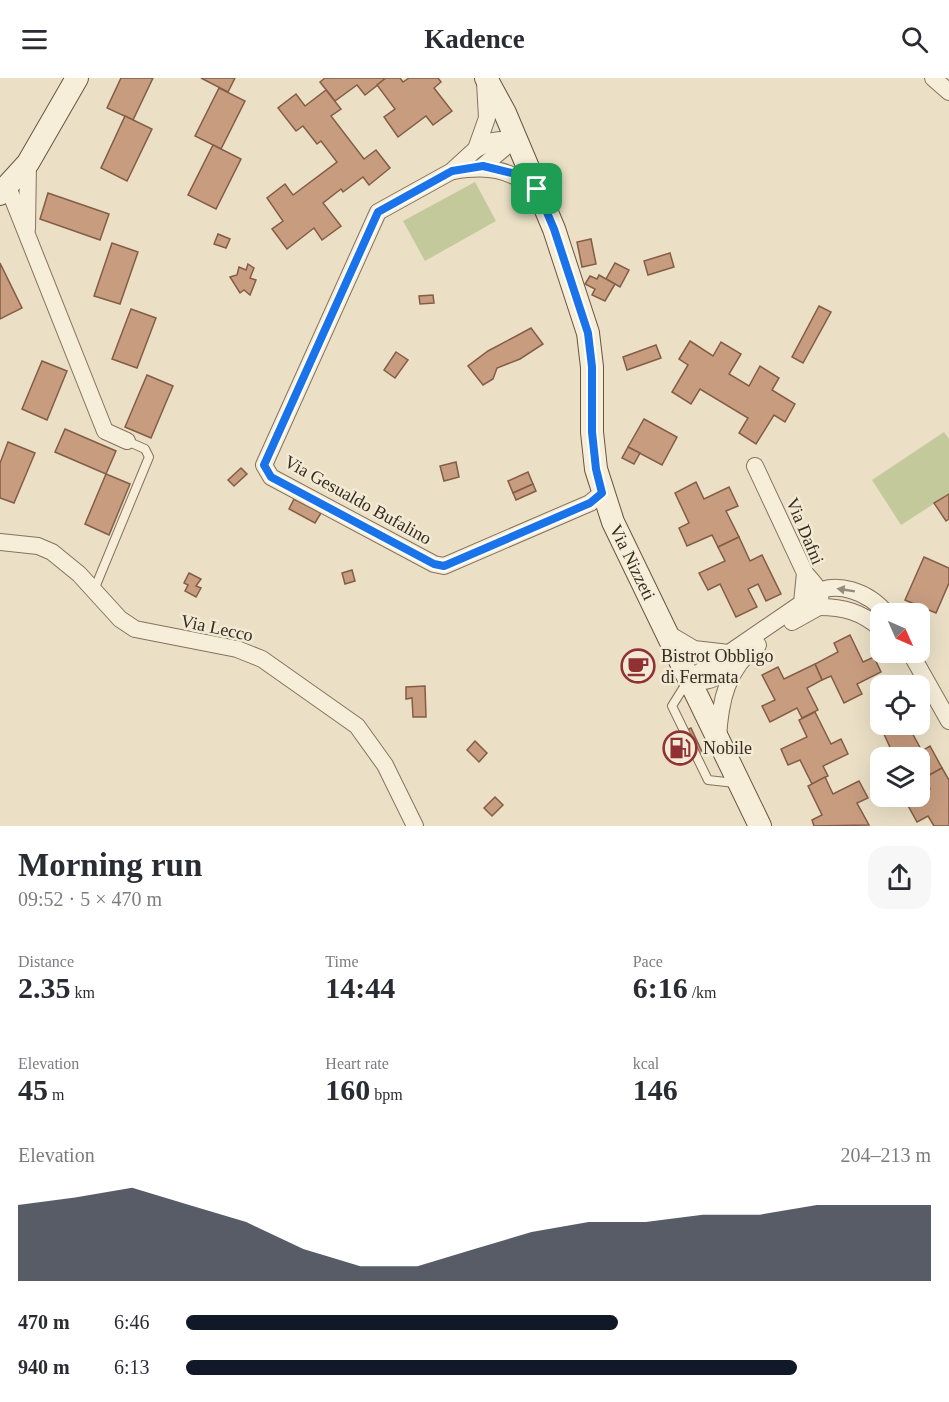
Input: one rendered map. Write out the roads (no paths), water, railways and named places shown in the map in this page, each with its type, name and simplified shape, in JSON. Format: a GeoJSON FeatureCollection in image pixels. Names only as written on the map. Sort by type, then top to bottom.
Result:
{"type":"FeatureCollection","features":[{"type":"Feature","properties":{"kind":"street"},"geometry":{"type":"LineString","coordinates":[[77,78],[28,163],[4,190],[27,233],[105,430],[127,441]]}},
{"type":"Feature","properties":{"kind":"street"},"geometry":{"type":"LineString","coordinates":[[485,78],[505,113]]}},
{"type":"Feature","properties":{"kind":"street"},"geometry":{"type":"LineString","coordinates":[[476,149],[487,118],[485,78]]}},
{"type":"Feature","properties":{"kind":"street"},"geometry":{"type":"LineString","coordinates":[[496,78],[505,113]]}},
{"type":"Feature","properties":{"kind":"street"},"geometry":{"type":"LineString","coordinates":[[933,78],[949,92]]}},
{"type":"Feature","properties":{"kind":"street","name":"Via Nizzeti"},"geometry":{"type":"LineString","coordinates":[[505,113],[554,229],[588,333],[592,367],[592,432],[596,469],[602,493],[613,522],[760,826]]}},
{"type":"Feature","properties":{"kind":"street"},"geometry":{"type":"LineString","coordinates":[[452,171],[476,149],[494,141],[516,138]]}},
{"type":"Feature","properties":{"kind":"street"},"geometry":{"type":"LineString","coordinates":[[483,166],[509,147],[516,138]]}},
{"type":"Feature","properties":{"kind":"street"},"geometry":{"type":"LineString","coordinates":[[27,233],[30,180],[28,163]]}},
{"type":"Feature","properties":{"kind":"street"},"geometry":{"type":"LineString","coordinates":[[452,171],[483,166],[516,174],[537,189]]}},
{"type":"Feature","properties":{"kind":"street","name":"Via Gesualdo Bufalino"},"geometry":{"type":"LineString","coordinates":[[452,171],[378,212],[264,465],[271,477],[434,564],[444,566],[590,503],[602,493]]}},
{"type":"Feature","properties":{"kind":"street","name":"Via Dafni"},"geometry":{"type":"LineString","coordinates":[[755,466],[805,573],[812,603]]}},
{"type":"Feature","properties":{"kind":"street","name":"Via Lecco"},"geometry":{"type":"LineString","coordinates":[[0,542],[38,546],[52,552],[79,574],[120,619],[135,629],[153,635],[237,649],[254,656],[357,726],[385,765],[415,826]]}},
{"type":"Feature","properties":{"kind":"street"},"geometry":{"type":"LineString","coordinates":[[689,679],[736,655],[837,588],[859,592],[876,603]]}},
{"type":"Feature","properties":{"kind":"street"},"geometry":{"type":"LineString","coordinates":[[812,603],[855,612],[870,622]]}},
{"type":"Feature","properties":{"kind":"street"},"geometry":{"type":"LineString","coordinates":[[667,633],[694,649],[736,655]]}},
{"type":"Feature","properties":{"kind":"street"},"geometry":{"type":"LineString","coordinates":[[718,740],[719,712],[736,655]]}},
{"type":"Feature","properties":{"kind":"street"},"geometry":{"type":"LineString","coordinates":[[915,663],[949,721]]}},
{"type":"Feature","properties":{"kind":"lane"},"geometry":{"type":"LineString","coordinates":[[94,591],[149,457],[145,449],[127,441]]}},
{"type":"Feature","properties":{"kind":"lane"},"geometry":{"type":"LineString","coordinates":[[689,679],[672,706],[708,780],[739,784]]}},
{"type":"Feature","properties":{"kind":"place","name":"Bistrot Obbligo di Fermata"},"geometry":{"type":"Point","coordinates":[638,666]}},
{"type":"Feature","properties":{"kind":"place","name":"Nobile"},"geometry":{"type":"Point","coordinates":[680,748]}}]}
